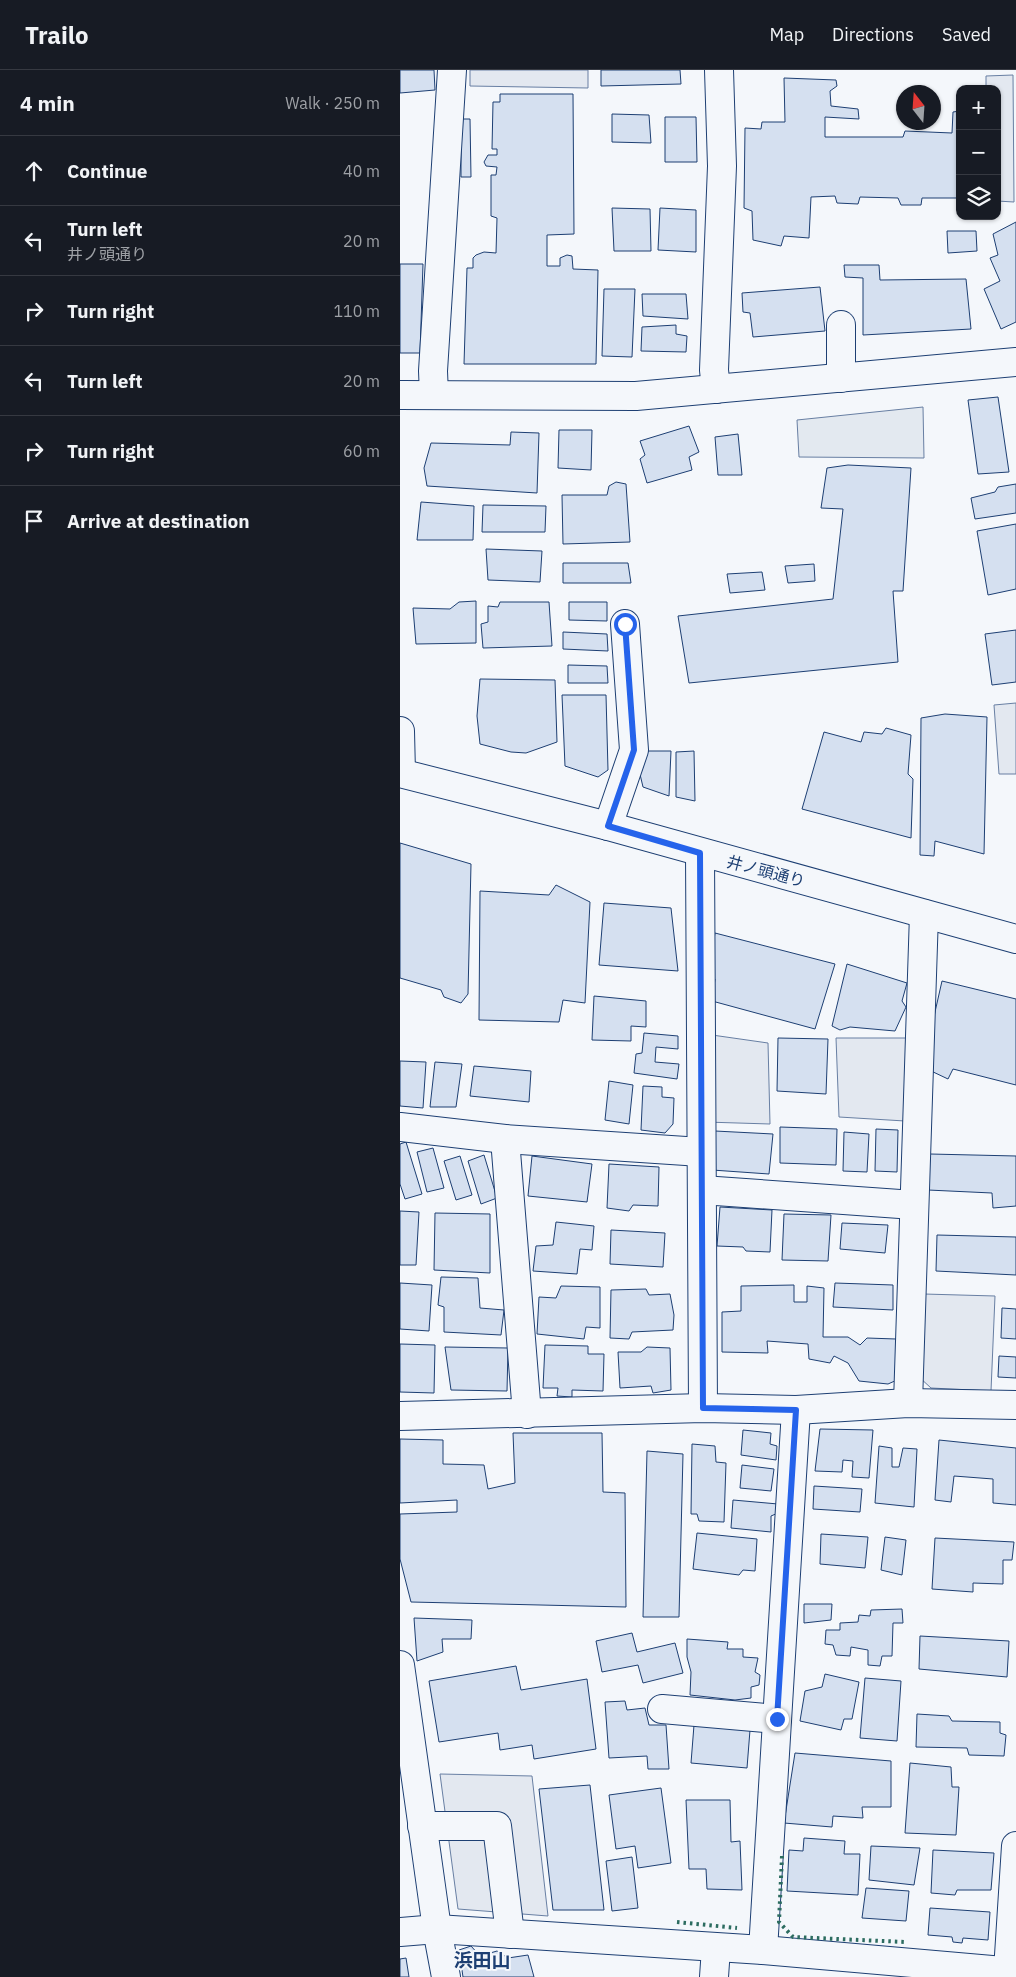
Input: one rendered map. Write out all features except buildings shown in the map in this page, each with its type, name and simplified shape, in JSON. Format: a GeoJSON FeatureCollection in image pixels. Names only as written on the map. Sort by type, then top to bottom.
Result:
{"type":"FeatureCollection","features":[{"type":"Feature","properties":{"kind":"street"},"geometry":{"type":"LineString","coordinates":[[434,395],[433,371],[452,70]]}},
{"type":"Feature","properties":{"kind":"street"},"geometry":{"type":"LineString","coordinates":[[716,389],[714,370],[722,166],[718,70]]}},
{"type":"Feature","properties":{"kind":"street"},"geometry":{"type":"LineString","coordinates":[[841,326],[841,378]]}},
{"type":"Feature","properties":{"kind":"street"},"geometry":{"type":"LineString","coordinates":[[400,395],[636,396],[1016,362]]}},
{"type":"Feature","properties":{"kind":"street"},"geometry":{"type":"LineString","coordinates":[[608,826],[634,750],[625,624]]}},
{"type":"Feature","properties":{"kind":"street"},"geometry":{"type":"LineString","coordinates":[[400,731],[400,773]]}},
{"type":"Feature","properties":{"kind":"street","name":"井ノ頭通り"},"geometry":{"type":"LineString","coordinates":[[400,773],[608,826],[1016,939]]}},
{"type":"Feature","properties":{"kind":"street"},"geometry":{"type":"LineString","coordinates":[[700,853],[703,1408]]}},
{"type":"Feature","properties":{"kind":"street"},"geometry":{"type":"LineString","coordinates":[[908,1403],[924,914]]}},
{"type":"Feature","properties":{"kind":"street"},"geometry":{"type":"LineString","coordinates":[[400,1127],[505,1139],[701,1152]]}},
{"type":"Feature","properties":{"kind":"street"},"geometry":{"type":"LineString","coordinates":[[505,1139],[528,1414]]}},
{"type":"Feature","properties":{"kind":"street"},"geometry":{"type":"LineString","coordinates":[[702,1190],[914,1205]]}},
{"type":"Feature","properties":{"kind":"street"},"geometry":{"type":"LineString","coordinates":[[400,1416],[703,1408],[796,1410],[908,1403],[1016,1405]]}},
{"type":"Feature","properties":{"kind":"street"},"geometry":{"type":"LineString","coordinates":[[762,1950],[796,1410]]}},
{"type":"Feature","properties":{"kind":"street"},"geometry":{"type":"LineString","coordinates":[[400,1665],[437,1929],[446,1977]]}},
{"type":"Feature","properties":{"kind":"street"},"geometry":{"type":"LineString","coordinates":[[662,1709],[777,1719]]}},
{"type":"Feature","properties":{"kind":"street"},"geometry":{"type":"LineString","coordinates":[[422,1826],[497,1826],[510,1934]]}},
{"type":"Feature","properties":{"kind":"street"},"geometry":{"type":"LineString","coordinates":[[400,1932],[437,1929],[762,1950],[943,1971],[1012,1971],[1016,1846]]}},
{"type":"Feature","properties":{"kind":"street"},"geometry":{"type":"LineString","coordinates":[[714,1977],[716,1948]]}},
{"type":"Feature","properties":{"kind":"shaded area"},"geometry":{"type":"Polygon","coordinates":[[[470,70],[588,70],[588,88],[470,86],[470,70]]]}},
{"type":"Feature","properties":{"kind":"shaded area"},"geometry":{"type":"Polygon","coordinates":[[[1013,75],[1014,202],[1001,201],[1001,85],[986,85],[986,76],[1013,75]]]}},
{"type":"Feature","properties":{"kind":"shaded area"},"geometry":{"type":"Polygon","coordinates":[[[923,407],[924,458],[799,457],[797,420],[923,407]]]}},
{"type":"Feature","properties":{"kind":"shaded area"},"geometry":{"type":"Polygon","coordinates":[[[1016,703],[1016,774],[999,774],[994,705],[1016,703]]]}},
{"type":"Feature","properties":{"kind":"shaded area"},"geometry":{"type":"Polygon","coordinates":[[[705,1034],[768,1043],[770,1124],[705,1122],[705,1034]]]}},
{"type":"Feature","properties":{"kind":"shaded area"},"geometry":{"type":"Polygon","coordinates":[[[836,1038],[908,1038],[905,1121],[839,1117],[836,1038]]]}},
{"type":"Feature","properties":{"kind":"shaded area"},"geometry":{"type":"Polygon","coordinates":[[[924,1294],[995,1296],[991,1391],[931,1388],[919,1377],[924,1294]]]}},
{"type":"Feature","properties":{"kind":"shaded area"},"geometry":{"type":"Polygon","coordinates":[[[440,1774],[532,1776],[548,1916],[458,1909],[440,1774]]]}},
{"type":"Feature","properties":{"kind":"hedge"},"geometry":{"type":"LineString","coordinates":[[782,1856],[779,1922],[793,1937],[905,1942]]}},
{"type":"Feature","properties":{"kind":"hedge"},"geometry":{"type":"LineString","coordinates":[[677,1922],[737,1928]]}},
{"type":"Feature","properties":{"kind":"district","name":"浜田山"},"geometry":{"type":"Point","coordinates":[482,1960]}},
{"type":"Feature","properties":{"kind":"route"},"geometry":{"type":"LineString","coordinates":[[625,624],[634,750],[608,826],[700,853],[703,1408],[796,1410],[777,1719]]}}]}
